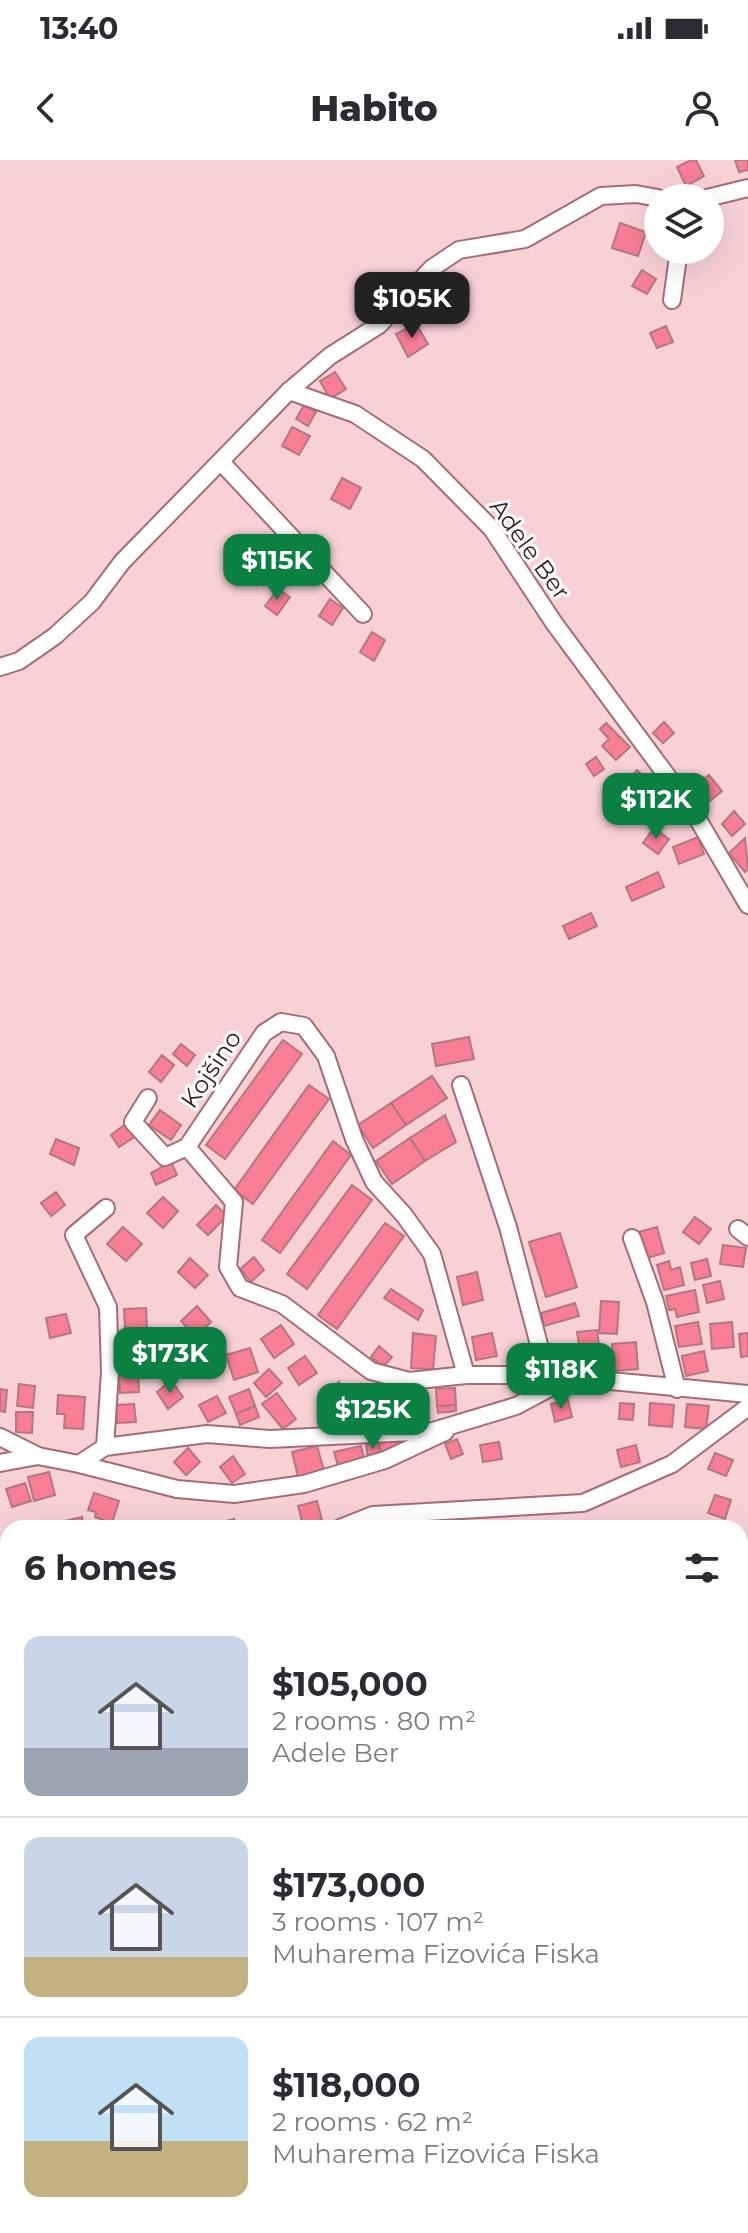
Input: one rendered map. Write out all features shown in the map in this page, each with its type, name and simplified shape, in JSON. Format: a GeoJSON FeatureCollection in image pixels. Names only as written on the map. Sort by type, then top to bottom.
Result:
{"type":"FeatureCollection","features":[{"type":"Feature","properties":{"kind":"street"},"geometry":{"type":"LineString","coordinates":[[724,196],[745,193]]}},
{"type":"Feature","properties":{"kind":"street"},"geometry":{"type":"LineString","coordinates":[[0,667],[19,661],[55,636],[92,602],[122,562],[289,391],[330,356],[379,325],[432,268],[459,250],[525,239],[601,196],[644,195]]}},
{"type":"Feature","properties":{"kind":"street"},"geometry":{"type":"LineString","coordinates":[[672,300],[677,264]]}},
{"type":"Feature","properties":{"kind":"street","name":"Adele Ber"},"geometry":{"type":"LineString","coordinates":[[289,391],[355,414],[423,459],[492,529],[554,623],[693,811],[748,905]]}},
{"type":"Feature","properties":{"kind":"street"},"geometry":{"type":"LineString","coordinates":[[222,463],[363,614]]}},
{"type":"Feature","properties":{"kind":"street","name":"Kojšino"},"geometry":{"type":"LineString","coordinates":[[466,1375],[432,1254],[404,1215],[374,1182],[354,1139],[326,1056],[304,1026],[281,1022],[264,1033],[187,1147],[234,1202],[228,1267],[240,1288],[282,1304],[371,1371],[409,1381],[466,1375],[547,1375],[565,1380],[748,1394]]}},
{"type":"Feature","properties":{"kind":"street"},"geometry":{"type":"LineString","coordinates":[[461,1085],[508,1227],[547,1375]]}},
{"type":"Feature","properties":{"kind":"street"},"geometry":{"type":"LineString","coordinates":[[148,1098],[133,1122],[143,1136],[165,1157],[187,1147]]}},
{"type":"Feature","properties":{"kind":"street"},"geometry":{"type":"LineString","coordinates":[[105,1447],[110,1372],[108,1307],[74,1235],[106,1208]]}},
{"type":"Feature","properties":{"kind":"street"},"geometry":{"type":"LineString","coordinates":[[632,1238],[655,1302],[677,1389]]}},
{"type":"Feature","properties":{"kind":"street"},"geometry":{"type":"LineString","coordinates":[[79,1464],[105,1447],[207,1434],[270,1439],[433,1431],[516,1406],[565,1380]]}},
{"type":"Feature","properties":{"kind":"street"},"geometry":{"type":"LineString","coordinates":[[360,1520],[373,1515],[583,1503],[672,1464],[748,1407]]}},
{"type":"Feature","properties":{"kind":"street"},"geometry":{"type":"LineString","coordinates":[[0,1437],[38,1456],[177,1489],[234,1494],[304,1484],[385,1460],[427,1443],[461,1423]]}},
{"type":"Feature","properties":{"kind":"street"},"geometry":{"type":"LineString","coordinates":[[0,1463],[38,1456]]}},
{"type":"Feature","properties":{"kind":"street"},"geometry":{"type":"LineString","coordinates":[[429,1513],[436,1520]]}},
{"type":"Feature","properties":{"kind":"building"},"geometry":{"type":"Polygon","coordinates":[[[696,160],[704,176],[685,184],[677,167],[696,160]]]}},
{"type":"Feature","properties":{"kind":"building"},"geometry":{"type":"Polygon","coordinates":[[[735,160],[748,160],[748,170],[739,172],[735,160]]]}},
{"type":"Feature","properties":{"kind":"building"},"geometry":{"type":"Polygon","coordinates":[[[620,223],[644,231],[638,256],[612,248],[620,223]]]}},
{"type":"Feature","properties":{"kind":"building"},"geometry":{"type":"Polygon","coordinates":[[[642,270],[656,279],[647,294],[632,286],[642,270]]]}},
{"type":"Feature","properties":{"kind":"building"},"geometry":{"type":"Polygon","coordinates":[[[449,291],[460,303],[446,316],[435,304],[449,291]]]}},
{"type":"Feature","properties":{"kind":"building"},"geometry":{"type":"Polygon","coordinates":[[[416,324],[428,344],[408,357],[396,334],[416,324]]]}},
{"type":"Feature","properties":{"kind":"building"},"geometry":{"type":"Polygon","coordinates":[[[666,326],[673,342],[657,348],[650,333],[666,326]]]}},
{"type":"Feature","properties":{"kind":"building"},"geometry":{"type":"Polygon","coordinates":[[[335,372],[346,389],[330,399],[320,381],[335,372]]]}},
{"type":"Feature","properties":{"kind":"building"},"geometry":{"type":"Polygon","coordinates":[[[304,405],[316,412],[308,426],[296,419],[304,405]]]}},
{"type":"Feature","properties":{"kind":"building"},"geometry":{"type":"Polygon","coordinates":[[[292,427],[310,436],[299,455],[282,446],[292,427]]]}},
{"type":"Feature","properties":{"kind":"building"},"geometry":{"type":"Polygon","coordinates":[[[342,478],[361,488],[350,509],[331,499],[342,478]]]}},
{"type":"Feature","properties":{"kind":"building"},"geometry":{"type":"Polygon","coordinates":[[[278,589],[290,597],[277,615],[265,606],[278,589]]]}},
{"type":"Feature","properties":{"kind":"building"},"geometry":{"type":"Polygon","coordinates":[[[330,599],[343,608],[332,625],[319,616],[330,599]]]}},
{"type":"Feature","properties":{"kind":"building"},"geometry":{"type":"Polygon","coordinates":[[[372,632],[385,640],[374,661],[360,652],[372,632]]]}},
{"type":"Feature","properties":{"kind":"building"},"geometry":{"type":"Polygon","coordinates":[[[664,722],[674,733],[663,743],[653,733],[664,722]]]}},
{"type":"Feature","properties":{"kind":"building"},"geometry":{"type":"Polygon","coordinates":[[[606,723],[630,747],[616,760],[602,746],[609,739],[600,729],[606,723]]]}},
{"type":"Feature","properties":{"kind":"building"},"geometry":{"type":"Polygon","coordinates":[[[596,757],[604,769],[594,776],[586,764],[596,757]]]}},
{"type":"Feature","properties":{"kind":"building"},"geometry":{"type":"Polygon","coordinates":[[[637,770],[654,786],[634,810],[617,794],[637,770]]]}},
{"type":"Feature","properties":{"kind":"building"},"geometry":{"type":"Polygon","coordinates":[[[709,775],[722,791],[706,804],[693,788],[709,775]]]}},
{"type":"Feature","properties":{"kind":"building"},"geometry":{"type":"Polygon","coordinates":[[[734,811],[745,824],[732,836],[722,824],[734,811]]]}},
{"type":"Feature","properties":{"kind":"building"},"geometry":{"type":"Polygon","coordinates":[[[654,828],[669,839],[658,854],[643,843],[654,828]]]}},
{"type":"Feature","properties":{"kind":"building"},"geometry":{"type":"Polygon","coordinates":[[[698,837],[704,854],[679,864],[673,847],[698,837]]]}},
{"type":"Feature","properties":{"kind":"building"},"geometry":{"type":"Polygon","coordinates":[[[745,838],[748,869],[745,872],[729,853],[745,838]]]}},
{"type":"Feature","properties":{"kind":"building"},"geometry":{"type":"Polygon","coordinates":[[[658,872],[664,887],[632,901],[626,887],[658,872]]]}},
{"type":"Feature","properties":{"kind":"building"},"geometry":{"type":"Polygon","coordinates":[[[591,913],[597,926],[569,939],[563,926],[591,913]]]}},
{"type":"Feature","properties":{"kind":"building"},"geometry":{"type":"Polygon","coordinates":[[[469,1037],[474,1059],[436,1066],[432,1044],[469,1037]]]}},
{"type":"Feature","properties":{"kind":"building"},"geometry":{"type":"Polygon","coordinates":[[[283,1040],[302,1054],[225,1159],[206,1145],[283,1040]]]}},
{"type":"Feature","properties":{"kind":"building"},"geometry":{"type":"Polygon","coordinates":[[[181,1044],[195,1055],[187,1066],[173,1054],[181,1044]]]}},
{"type":"Feature","properties":{"kind":"building"},"geometry":{"type":"Polygon","coordinates":[[[162,1055],[174,1065],[161,1082],[149,1072],[162,1055]]]}},
{"type":"Feature","properties":{"kind":"building"},"geometry":{"type":"Polygon","coordinates":[[[432,1076],[447,1098],[406,1125],[391,1103],[432,1076]]]}},
{"type":"Feature","properties":{"kind":"building"},"geometry":{"type":"Polygon","coordinates":[[[309,1085],[329,1099],[253,1204],[234,1190],[309,1085]]]}},
{"type":"Feature","properties":{"kind":"building"},"geometry":{"type":"Polygon","coordinates":[[[391,1103],[406,1125],[373,1148],[358,1125],[391,1103]]]}},
{"type":"Feature","properties":{"kind":"building"},"geometry":{"type":"Polygon","coordinates":[[[160,1110],[181,1125],[171,1140],[149,1125],[160,1110]]]}},
{"type":"Feature","properties":{"kind":"building"},"geometry":{"type":"Polygon","coordinates":[[[445,1115],[456,1142],[425,1161],[410,1138],[445,1115]]]}},
{"type":"Feature","properties":{"kind":"building"},"geometry":{"type":"Polygon","coordinates":[[[127,1123],[136,1136],[119,1147],[111,1135],[127,1123]]]}},
{"type":"Feature","properties":{"kind":"building"},"geometry":{"type":"Polygon","coordinates":[[[410,1138],[425,1161],[392,1184],[376,1161],[410,1138]]]}},
{"type":"Feature","properties":{"kind":"building"},"geometry":{"type":"Polygon","coordinates":[[[56,1139],[79,1148],[74,1165],[50,1154],[56,1139]]]}},
{"type":"Feature","properties":{"kind":"building"},"geometry":{"type":"Polygon","coordinates":[[[333,1141],[351,1155],[280,1253],[262,1240],[333,1141]]]}},
{"type":"Feature","properties":{"kind":"building"},"geometry":{"type":"Polygon","coordinates":[[[171,1162],[177,1175],[156,1185],[151,1173],[171,1162]]]}},
{"type":"Feature","properties":{"kind":"building"},"geometry":{"type":"Polygon","coordinates":[[[352,1185],[372,1200],[307,1289],[287,1274],[352,1185]]]}},
{"type":"Feature","properties":{"kind":"building"},"geometry":{"type":"Polygon","coordinates":[[[56,1192],[65,1205],[51,1216],[41,1203],[56,1192]]]}},
{"type":"Feature","properties":{"kind":"building"},"geometry":{"type":"Polygon","coordinates":[[[163,1197],[178,1211],[163,1228],[147,1213],[163,1197]]]}},
{"type":"Feature","properties":{"kind":"building"},"geometry":{"type":"Polygon","coordinates":[[[216,1205],[227,1216],[208,1235],[197,1225],[216,1205]]]}},
{"type":"Feature","properties":{"kind":"building"},"geometry":{"type":"Polygon","coordinates":[[[695,1217],[711,1229],[699,1244],[683,1232],[695,1217]]]}},
{"type":"Feature","properties":{"kind":"building"},"geometry":{"type":"Polygon","coordinates":[[[385,1223],[404,1236],[337,1329],[318,1315],[385,1223]]]}},
{"type":"Feature","properties":{"kind":"building"},"geometry":{"type":"Polygon","coordinates":[[[123,1227],[142,1244],[126,1261],[107,1244],[123,1227]]]}},
{"type":"Feature","properties":{"kind":"building"},"geometry":{"type":"Polygon","coordinates":[[[657,1227],[664,1253],[647,1258],[639,1232],[657,1227]]]}},
{"type":"Feature","properties":{"kind":"building"},"geometry":{"type":"Polygon","coordinates":[[[560,1233],[577,1287],[546,1297],[529,1242],[560,1233]]]}},
{"type":"Feature","properties":{"kind":"building"},"geometry":{"type":"Polygon","coordinates":[[[723,1245],[746,1248],[743,1267],[720,1264],[723,1245]]]}},
{"type":"Feature","properties":{"kind":"building"},"geometry":{"type":"Polygon","coordinates":[[[254,1257],[264,1270],[251,1282],[240,1269],[254,1257]]]}},
{"type":"Feature","properties":{"kind":"building"},"geometry":{"type":"Polygon","coordinates":[[[190,1258],[208,1275],[195,1288],[178,1272],[190,1258]]]}},
{"type":"Feature","properties":{"kind":"building"},"geometry":{"type":"Polygon","coordinates":[[[707,1259],[711,1276],[695,1280],[691,1263],[707,1259]]]}},
{"type":"Feature","properties":{"kind":"building"},"geometry":{"type":"Polygon","coordinates":[[[669,1261],[671,1270],[680,1267],[684,1285],[664,1290],[657,1265],[669,1261]]]}},
{"type":"Feature","properties":{"kind":"building"},"geometry":{"type":"Polygon","coordinates":[[[477,1272],[483,1300],[463,1305],[457,1277],[477,1272]]]}},
{"type":"Feature","properties":{"kind":"building"},"geometry":{"type":"Polygon","coordinates":[[[720,1281],[724,1299],[707,1303],[703,1285],[720,1281]]]}},
{"type":"Feature","properties":{"kind":"building"},"geometry":{"type":"Polygon","coordinates":[[[391,1289],[423,1310],[418,1320],[384,1298],[391,1289]]]}},
{"type":"Feature","properties":{"kind":"building"},"geometry":{"type":"Polygon","coordinates":[[[695,1290],[699,1312],[677,1317],[675,1309],[669,1310],[666,1296],[695,1290]]]}},
{"type":"Feature","properties":{"kind":"building"},"geometry":{"type":"Polygon","coordinates":[[[601,1301],[619,1302],[617,1334],[599,1333],[601,1301]]]}},
{"type":"Feature","properties":{"kind":"building"},"geometry":{"type":"Polygon","coordinates":[[[575,1303],[579,1316],[544,1326],[541,1313],[575,1303]]]}},
{"type":"Feature","properties":{"kind":"building"},"geometry":{"type":"Polygon","coordinates":[[[197,1306],[211,1322],[195,1337],[181,1321],[197,1306]]]}},
{"type":"Feature","properties":{"kind":"building"},"geometry":{"type":"Polygon","coordinates":[[[146,1308],[147,1329],[125,1330],[124,1309],[146,1308]]]}},
{"type":"Feature","properties":{"kind":"building"},"geometry":{"type":"Polygon","coordinates":[[[66,1314],[71,1333],[50,1338],[46,1318],[66,1314]]]}},
{"type":"Feature","properties":{"kind":"building"},"geometry":{"type":"Polygon","coordinates":[[[698,1322],[702,1344],[679,1347],[675,1326],[698,1322]]]}},
{"type":"Feature","properties":{"kind":"building"},"geometry":{"type":"Polygon","coordinates":[[[732,1322],[734,1347],[712,1349],[710,1324],[732,1322]]]}},
{"type":"Feature","properties":{"kind":"building"},"geometry":{"type":"Polygon","coordinates":[[[281,1325],[294,1344],[274,1358],[261,1339],[281,1325]]]}},
{"type":"Feature","properties":{"kind":"building"},"geometry":{"type":"Polygon","coordinates":[[[597,1330],[600,1353],[581,1356],[577,1332],[597,1330]]]}},
{"type":"Feature","properties":{"kind":"building"},"geometry":{"type":"Polygon","coordinates":[[[413,1333],[436,1336],[433,1369],[411,1368],[413,1333]]]}},
{"type":"Feature","properties":{"kind":"building"},"geometry":{"type":"Polygon","coordinates":[[[492,1333],[497,1356],[476,1360],[472,1337],[492,1333]]]}},
{"type":"Feature","properties":{"kind":"building"},"geometry":{"type":"Polygon","coordinates":[[[748,1333],[748,1356],[741,1357],[739,1334],[748,1333]]]}},
{"type":"Feature","properties":{"kind":"building"},"geometry":{"type":"Polygon","coordinates":[[[636,1342],[638,1369],[614,1371],[612,1344],[636,1342]]]}},
{"type":"Feature","properties":{"kind":"building"},"geometry":{"type":"Polygon","coordinates":[[[379,1346],[392,1357],[383,1367],[371,1357],[379,1346]]]}},
{"type":"Feature","properties":{"kind":"building"},"geometry":{"type":"Polygon","coordinates":[[[250,1348],[258,1372],[234,1380],[226,1355],[250,1348]]]}},
{"type":"Feature","properties":{"kind":"building"},"geometry":{"type":"Polygon","coordinates":[[[554,1348],[573,1348],[574,1369],[555,1369],[554,1348]]]}},
{"type":"Feature","properties":{"kind":"building"},"geometry":{"type":"Polygon","coordinates":[[[704,1351],[708,1371],[686,1376],[682,1356],[704,1351]]]}},
{"type":"Feature","properties":{"kind":"building"},"geometry":{"type":"Polygon","coordinates":[[[305,1356],[317,1373],[299,1385],[288,1368],[305,1356]]]}},
{"type":"Feature","properties":{"kind":"building"},"geometry":{"type":"Polygon","coordinates":[[[269,1369],[282,1383],[266,1397],[254,1383],[269,1369]]]}},
{"type":"Feature","properties":{"kind":"building"},"geometry":{"type":"Polygon","coordinates":[[[138,1371],[139,1392],[120,1393],[119,1372],[138,1371]]]}},
{"type":"Feature","properties":{"kind":"building"},"geometry":{"type":"Polygon","coordinates":[[[171,1380],[183,1397],[168,1409],[157,1392],[171,1380]]]}},
{"type":"Feature","properties":{"kind":"building"},"geometry":{"type":"Polygon","coordinates":[[[339,1382],[339,1397],[325,1406],[325,1392],[339,1382]]]}},
{"type":"Feature","properties":{"kind":"building"},"geometry":{"type":"Polygon","coordinates":[[[19,1384],[35,1386],[33,1408],[17,1406],[19,1384]]]}},
{"type":"Feature","properties":{"kind":"building"},"geometry":{"type":"Polygon","coordinates":[[[332,1387],[339,1397],[325,1406],[318,1397],[332,1387]]]}},
{"type":"Feature","properties":{"kind":"building"},"geometry":{"type":"Polygon","coordinates":[[[455,1388],[456,1405],[437,1406],[436,1389],[455,1388]]]}},
{"type":"Feature","properties":{"kind":"building"},"geometry":{"type":"Polygon","coordinates":[[[0,1389],[7,1390],[5,1412],[0,1411],[0,1389]]]}},
{"type":"Feature","properties":{"kind":"building"},"geometry":{"type":"Polygon","coordinates":[[[249,1389],[255,1406],[236,1414],[229,1397],[249,1389]]]}},
{"type":"Feature","properties":{"kind":"building"},"geometry":{"type":"Polygon","coordinates":[[[365,1390],[375,1403],[363,1412],[353,1399],[365,1390]]]}},
{"type":"Feature","properties":{"kind":"building"},"geometry":{"type":"Polygon","coordinates":[[[277,1393],[296,1419],[283,1429],[262,1404],[277,1393]]]}},
{"type":"Feature","properties":{"kind":"building"},"geometry":{"type":"Polygon","coordinates":[[[58,1395],[85,1397],[83,1429],[64,1428],[65,1414],[57,1414],[58,1395]]]}},
{"type":"Feature","properties":{"kind":"building"},"geometry":{"type":"Polygon","coordinates":[[[426,1395],[427,1411],[404,1412],[403,1396],[426,1395]]]}},
{"type":"Feature","properties":{"kind":"building"},"geometry":{"type":"Polygon","coordinates":[[[217,1396],[226,1413],[208,1422],[199,1405],[217,1396]]]}},
{"type":"Feature","properties":{"kind":"building"},"geometry":{"type":"Polygon","coordinates":[[[568,1400],[572,1417],[555,1422],[551,1404],[568,1400]]]}},
{"type":"Feature","properties":{"kind":"building"},"geometry":{"type":"Polygon","coordinates":[[[620,1403],[634,1404],[633,1420],[619,1419],[620,1403]]]}},
{"type":"Feature","properties":{"kind":"building"},"geometry":{"type":"Polygon","coordinates":[[[650,1403],[674,1405],[672,1427],[649,1425],[650,1403]]]}},
{"type":"Feature","properties":{"kind":"building"},"geometry":{"type":"Polygon","coordinates":[[[134,1404],[136,1422],[117,1423],[116,1405],[134,1404]]]}},
{"type":"Feature","properties":{"kind":"building"},"geometry":{"type":"Polygon","coordinates":[[[687,1404],[709,1406],[706,1429],[685,1427],[687,1404]]]}},
{"type":"Feature","properties":{"kind":"building"},"geometry":{"type":"Polygon","coordinates":[[[456,1405],[456,1411],[438,1413],[437,1406],[456,1405]]]}},
{"type":"Feature","properties":{"kind":"building"},"geometry":{"type":"Polygon","coordinates":[[[255,1406],[259,1417],[240,1425],[236,1414],[255,1406]]]}},
{"type":"Feature","properties":{"kind":"building"},"geometry":{"type":"Polygon","coordinates":[[[16,1412],[33,1412],[32,1433],[16,1432],[16,1412]]]}},
{"type":"Feature","properties":{"kind":"building"},"geometry":{"type":"Polygon","coordinates":[[[404,1436],[406,1445],[381,1456],[378,1442],[404,1436]]]}},
{"type":"Feature","properties":{"kind":"building"},"geometry":{"type":"Polygon","coordinates":[[[457,1439],[463,1454],[451,1459],[445,1444],[457,1439]]]}},
{"type":"Feature","properties":{"kind":"building"},"geometry":{"type":"Polygon","coordinates":[[[378,1442],[381,1456],[368,1460],[366,1444],[378,1442]]]}},
{"type":"Feature","properties":{"kind":"building"},"geometry":{"type":"Polygon","coordinates":[[[499,1442],[502,1459],[483,1462],[480,1445],[499,1442]]]}},
{"type":"Feature","properties":{"kind":"building"},"geometry":{"type":"Polygon","coordinates":[[[636,1445],[640,1462],[621,1467],[617,1450],[636,1445]]]}},
{"type":"Feature","properties":{"kind":"building"},"geometry":{"type":"Polygon","coordinates":[[[317,1446],[324,1470],[298,1477],[292,1452],[317,1446]]]}},
{"type":"Feature","properties":{"kind":"building"},"geometry":{"type":"Polygon","coordinates":[[[361,1446],[365,1462],[339,1469],[334,1452],[361,1446]]]}},
{"type":"Feature","properties":{"kind":"building"},"geometry":{"type":"Polygon","coordinates":[[[188,1448],[200,1462],[186,1475],[174,1462],[188,1448]]]}},
{"type":"Feature","properties":{"kind":"building"},"geometry":{"type":"Polygon","coordinates":[[[715,1453],[733,1460],[726,1476],[708,1469],[715,1453]]]}},
{"type":"Feature","properties":{"kind":"building"},"geometry":{"type":"Polygon","coordinates":[[[233,1456],[245,1474],[232,1483],[220,1467],[233,1456]]]}},
{"type":"Feature","properties":{"kind":"building"},"geometry":{"type":"Polygon","coordinates":[[[49,1472],[55,1495],[34,1501],[28,1477],[49,1472]]]}},
{"type":"Feature","properties":{"kind":"building"},"geometry":{"type":"Polygon","coordinates":[[[25,1483],[31,1501],[12,1507],[6,1489],[25,1483]]]}},
{"type":"Feature","properties":{"kind":"building"},"geometry":{"type":"Polygon","coordinates":[[[94,1493],[119,1501],[113,1520],[95,1517],[96,1512],[88,1510],[94,1493]]]}},
{"type":"Feature","properties":{"kind":"building"},"geometry":{"type":"Polygon","coordinates":[[[715,1495],[731,1500],[725,1519],[708,1513],[715,1495]]]}},
{"type":"Feature","properties":{"kind":"building"},"geometry":{"type":"Polygon","coordinates":[[[317,1501],[322,1520],[302,1520],[298,1506],[317,1501]]]}}]}
